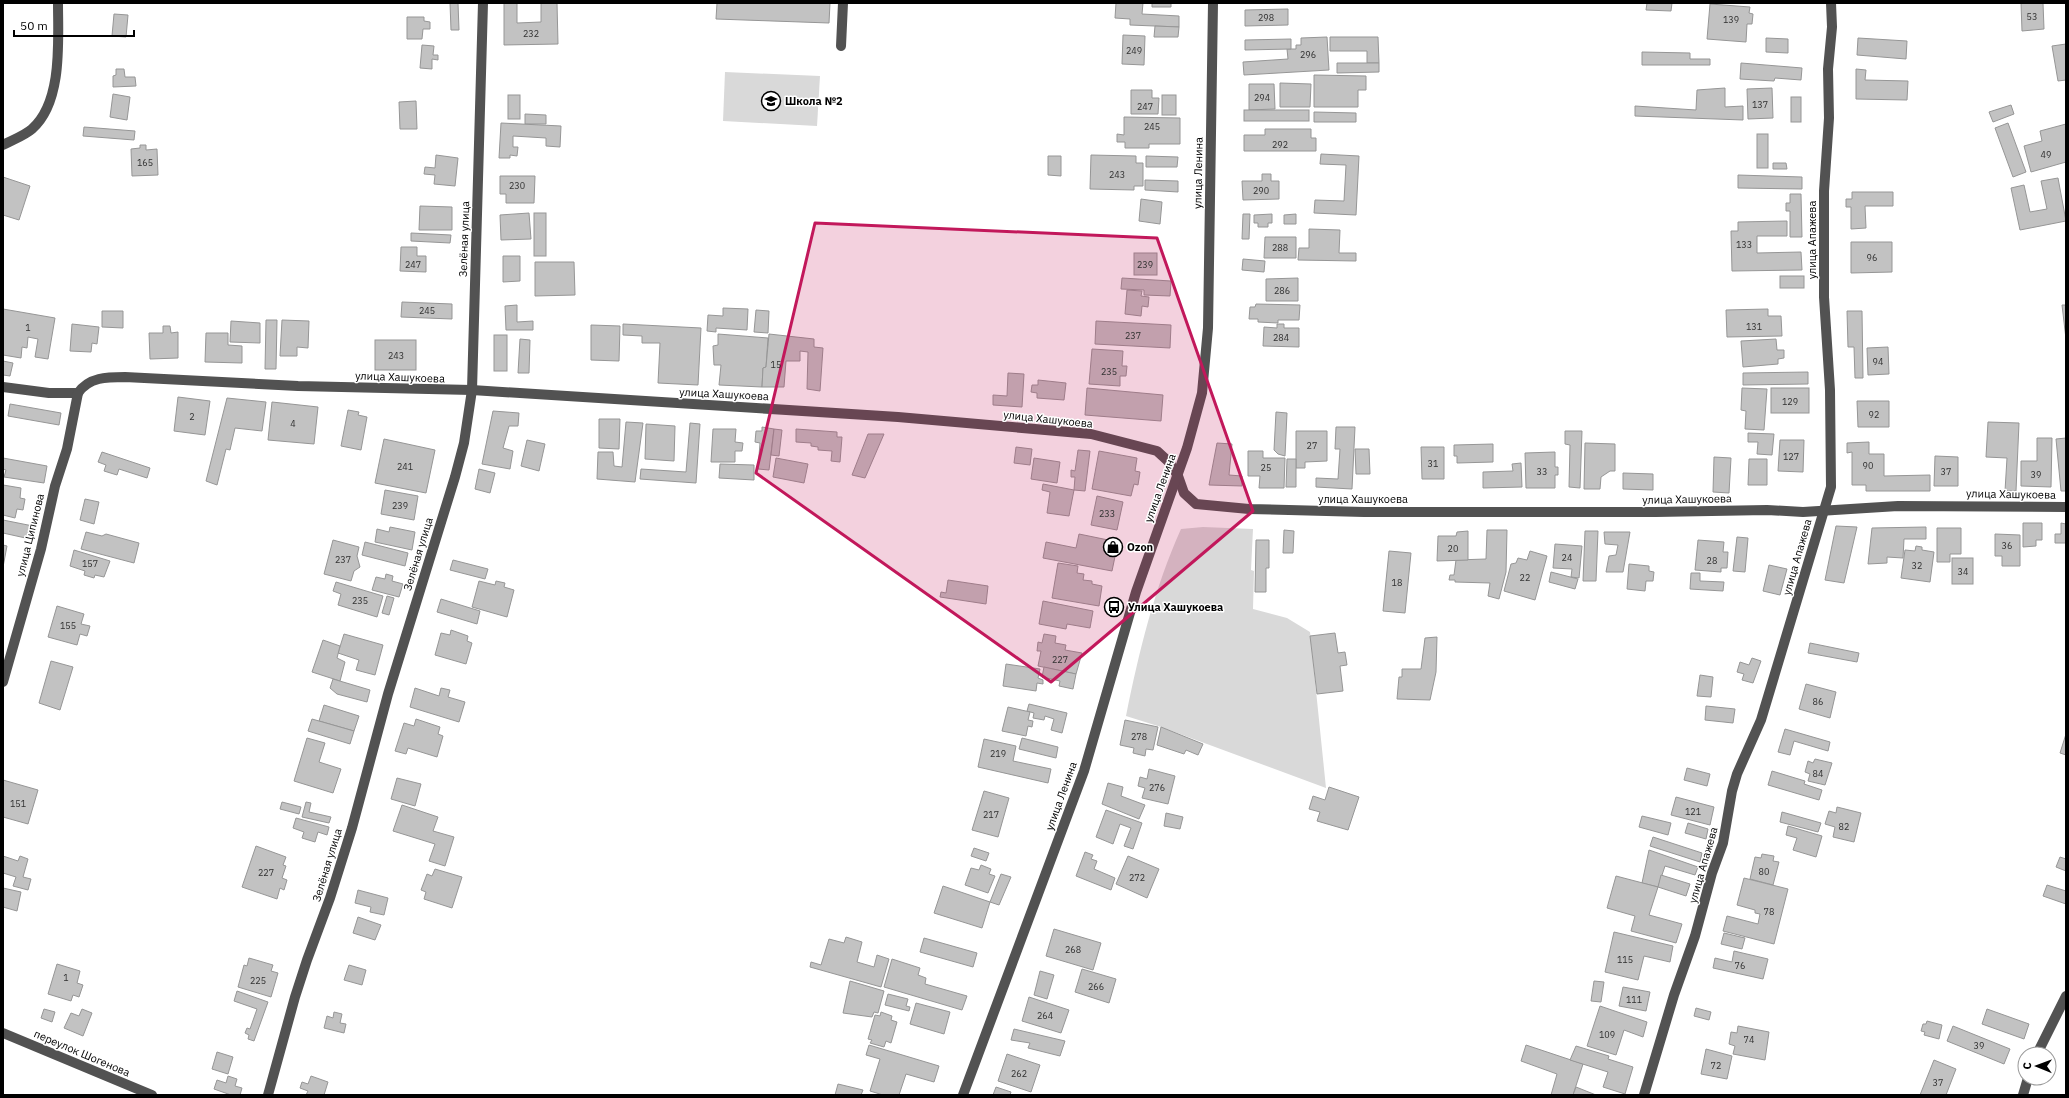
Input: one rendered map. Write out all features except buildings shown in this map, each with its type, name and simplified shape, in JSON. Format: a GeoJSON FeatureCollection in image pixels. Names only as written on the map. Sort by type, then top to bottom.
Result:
{"type":"FeatureCollection","features":[{"type":"Feature","properties":{"kind":"street"},"geometry":{"type":"LineString","coordinates":[[3,145],[32,129],[42,117],[49,100],[55,79],[58,55],[58,3]]}},
{"type":"Feature","properties":{"kind":"street","name":"Зелёная улица"},"geometry":{"type":"LineString","coordinates":[[268,1095],[306,960],[330,898],[352,828],[388,694],[455,478],[464,443],[472,390],[483,3]]}},
{"type":"Feature","properties":{"kind":"street"},"geometry":{"type":"LineString","coordinates":[[841,46],[843,3]]}},
{"type":"Feature","properties":{"kind":"street","name":"улица Ленина"},"geometry":{"type":"LineString","coordinates":[[963,1095],[1084,771],[1136,592],[1178,476],[1196,421],[1205,371],[1208,320],[1212,3]]}},
{"type":"Feature","properties":{"kind":"street","name":"улица Апажева"},"geometry":{"type":"LineString","coordinates":[[1644,1095],[1674,995],[1695,936],[1712,873],[1723,843],[1732,791],[1737,774],[1763,712],[1782,645],[1803,584],[1831,487],[1832,467],[1830,390],[1824,297],[1824,191],[1829,118],[1828,69],[1832,27],[1831,3]]}},
{"type":"Feature","properties":{"kind":"street","name":"улица Хашукоева"},"geometry":{"type":"LineString","coordinates":[[78,393],[82,388],[98,379],[125,377],[298,386],[472,390],[898,417],[1091,434],[1157,451],[1169,462],[1178,476],[1184,493],[1196,504],[1249,509],[1364,512],[1656,512],[1767,510],[1803,512],[1898,506],[1972,505],[2030,508],[2066,507]]}},
{"type":"Feature","properties":{"kind":"street"},"geometry":{"type":"LineString","coordinates":[[3,387],[49,393],[78,393]]}},
{"type":"Feature","properties":{"kind":"street","name":"улица Ципинова"},"geometry":{"type":"LineString","coordinates":[[3,682],[41,549],[55,486],[67,449],[78,393]]}},
{"type":"Feature","properties":{"kind":"street"},"geometry":{"type":"LineString","coordinates":[[2041,1046],[2066,996]]}},
{"type":"Feature","properties":{"kind":"street","name":"переулок Шогенова"},"geometry":{"type":"LineString","coordinates":[[3,1033],[152,1095]]}},
{"type":"Feature","properties":{"kind":"highlighted area"},"geometry":{"type":"Polygon","coordinates":[[[815,223],[1157,238],[1253,511],[1051,682],[756,473],[815,223]]]}},
{"type":"Feature","properties":{"kind":"shaded area"},"geometry":{"type":"Polygon","coordinates":[[[725,72],[820,76],[817,126],[723,121],[725,72]]]}},
{"type":"Feature","properties":{"kind":"shaded area"},"geometry":{"type":"Polygon","coordinates":[[[1203,527],[1253,529],[1251,570],[1254,571],[1253,609],[1287,618],[1310,632],[1326,788],[1161,727],[1126,716],[1148,621],[1171,552],[1181,529],[1203,527]]]}},
{"type":"Feature","properties":{"kind":"place","name":"Школа №2"},"geometry":{"type":"Point","coordinates":[771,101]}},
{"type":"Feature","properties":{"kind":"place","name":"Ozon"},"geometry":{"type":"Point","coordinates":[1113,547]}},
{"type":"Feature","properties":{"kind":"place","name":"Улица Хашукоева"},"geometry":{"type":"Point","coordinates":[1114,607]}}]}
